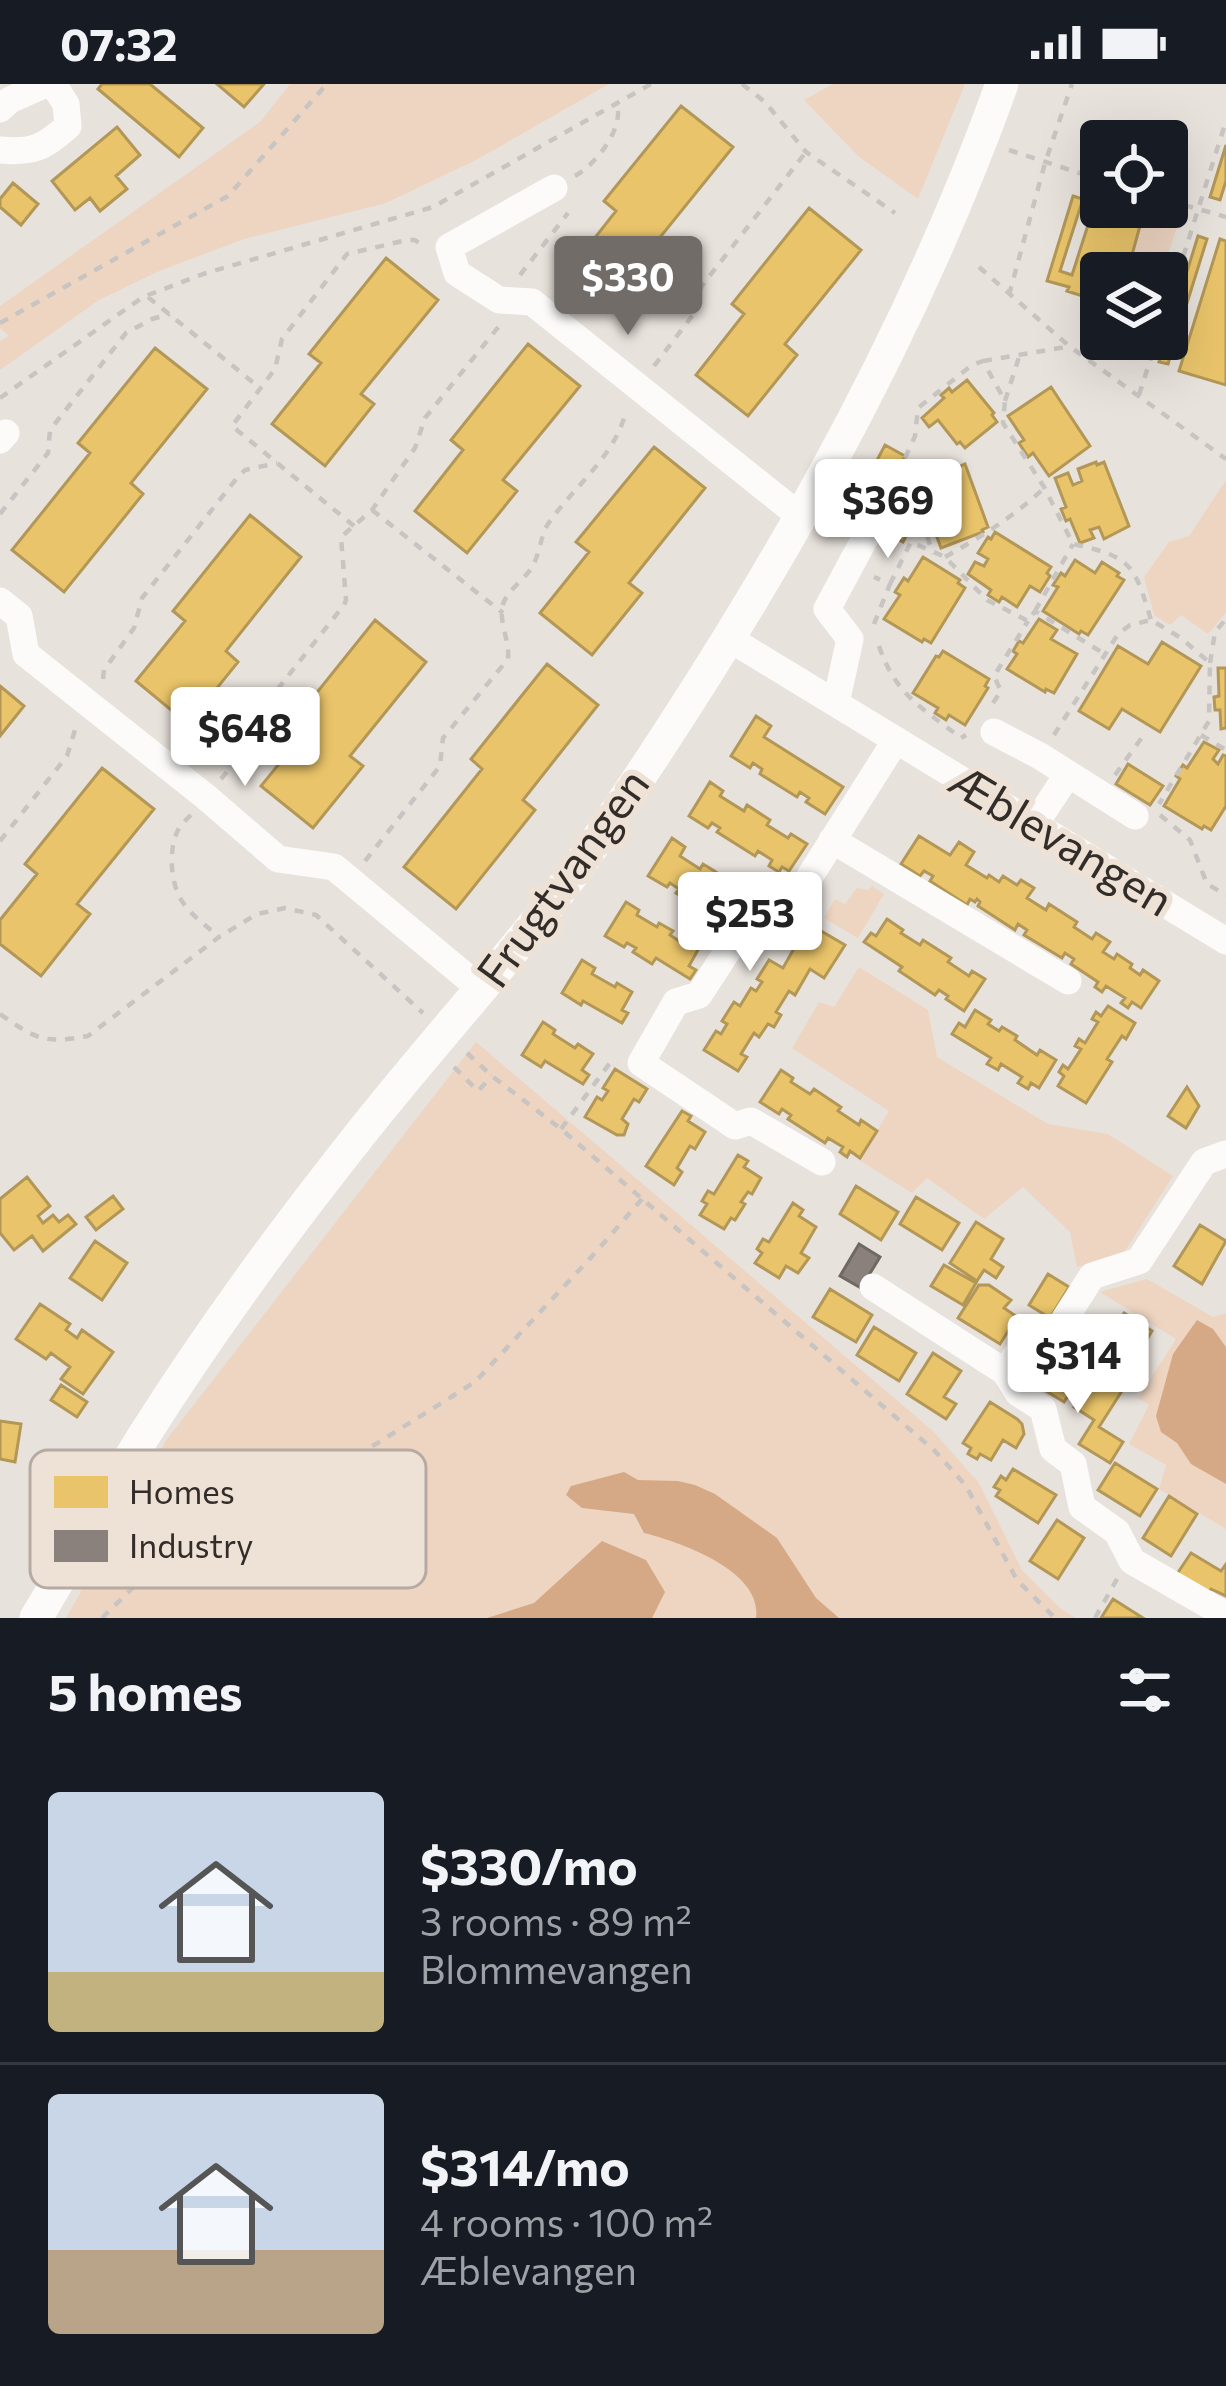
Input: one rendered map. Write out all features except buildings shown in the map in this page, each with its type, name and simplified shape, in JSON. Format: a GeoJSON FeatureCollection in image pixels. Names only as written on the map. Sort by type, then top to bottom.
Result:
{"type":"FeatureCollection","features":[{"type":"Feature","properties":{"kind":"street"},"geometry":{"type":"LineString","coordinates":[[0,109],[49,84],[66,104],[68,126],[50,142],[25,152],[0,149]]}},
{"type":"Feature","properties":{"kind":"street","name":"Frugtvangen"},"geometry":{"type":"LineString","coordinates":[[136,1450],[257,1269],[594,844],[730,639],[801,518],[901,327],[1002,84]]}},
{"type":"Feature","properties":{"kind":"street"},"geometry":{"type":"LineString","coordinates":[[569,192],[449,248],[457,273],[499,300],[532,302],[801,518]]}},
{"type":"Feature","properties":{"kind":"street"},"geometry":{"type":"LineString","coordinates":[[836,704],[850,639],[827,609],[898,473]]}},
{"type":"Feature","properties":{"kind":"street"},"geometry":{"type":"LineString","coordinates":[[0,601],[19,616],[26,654],[278,859],[334,867],[481,989]]}},
{"type":"Feature","properties":{"kind":"street","name":"Æblevangen"},"geometry":{"type":"LineString","coordinates":[[730,639],[1226,941]]}},
{"type":"Feature","properties":{"kind":"street"},"geometry":{"type":"LineString","coordinates":[[985,731],[1040,757],[1135,816]]}},
{"type":"Feature","properties":{"kind":"street"},"geometry":{"type":"LineString","coordinates":[[822,1162],[751,1120],[736,1126],[641,1063],[676,1002],[699,995],[765,893],[805,884],[896,740]]}},
{"type":"Feature","properties":{"kind":"street"},"geometry":{"type":"LineString","coordinates":[[1035,824],[1068,774]]}},
{"type":"Feature","properties":{"kind":"street"},"geometry":{"type":"LineString","coordinates":[[832,840],[1069,981]]}},
{"type":"Feature","properties":{"kind":"street"},"geometry":{"type":"LineString","coordinates":[[1005,1372],[1025,1341],[1055,1334],[1092,1276],[1139,1262],[1204,1162],[1226,1154]]}},
{"type":"Feature","properties":{"kind":"street"},"geometry":{"type":"LineString","coordinates":[[873,1287],[1005,1372],[1018,1393],[1043,1409],[1053,1449],[1072,1463],[1082,1507],[1117,1532],[1132,1561],[1226,1615]]}},
{"type":"Feature","properties":{"kind":"street","name":"Frugtvangen"},"geometry":{"type":"LineString","coordinates":[[36,1618],[54,1588]]}},
{"type":"Feature","properties":{"kind":"path"},"geometry":{"type":"LineString","coordinates":[[0,323],[228,196],[327,84]]}},
{"type":"Feature","properties":{"kind":"path"},"geometry":{"type":"LineString","coordinates":[[0,398],[147,296],[203,274],[433,207],[651,84]]}},
{"type":"Feature","properties":{"kind":"path"},"geometry":{"type":"LineString","coordinates":[[742,84],[765,102],[806,152],[895,213]]}},
{"type":"Feature","properties":{"kind":"path"},"geometry":{"type":"LineString","coordinates":[[1009,295],[1072,84]]}},
{"type":"Feature","properties":{"kind":"path"},"geometry":{"type":"LineString","coordinates":[[219,937],[183,904],[176,888],[172,863],[178,830],[265,726],[273,695],[344,605],[341,536],[372,510],[415,448],[424,418],[513,301],[508,290],[569,192],[615,130],[620,116],[617,104]]}},
{"type":"Feature","properties":{"kind":"path"},"geometry":{"type":"LineString","coordinates":[[1185,252],[1226,121]]}},
{"type":"Feature","properties":{"kind":"path"},"geometry":{"type":"LineString","coordinates":[[1004,148],[1080,172]]}},
{"type":"Feature","properties":{"kind":"path"},"geometry":{"type":"LineString","coordinates":[[1188,206],[1226,218]]}},
{"type":"Feature","properties":{"kind":"path"},"geometry":{"type":"LineString","coordinates":[[353,526],[232,426],[275,369],[282,339],[347,254],[407,239],[426,250],[449,248]]}},
{"type":"Feature","properties":{"kind":"path"},"geometry":{"type":"LineString","coordinates":[[979,267],[1070,346],[1226,460]]}},
{"type":"Feature","properties":{"kind":"path"},"geometry":{"type":"LineString","coordinates":[[147,296],[260,388]]}},
{"type":"Feature","properties":{"kind":"path"},"geometry":{"type":"LineString","coordinates":[[0,514],[48,453],[50,430],[126,333],[170,314]]}},
{"type":"Feature","properties":{"kind":"path"},"geometry":{"type":"LineString","coordinates":[[933,554],[898,473],[915,436],[918,408],[972,365],[1070,346]]}},
{"type":"Feature","properties":{"kind":"path"},"geometry":{"type":"LineString","coordinates":[[1019,356],[1003,423],[1073,544],[1124,559],[1139,578],[1151,620],[1210,663]]}},
{"type":"Feature","properties":{"kind":"path"},"geometry":{"type":"LineString","coordinates":[[1139,395],[1150,360]]}},
{"type":"Feature","properties":{"kind":"path"},"geometry":{"type":"LineString","coordinates":[[983,361],[1005,401]]}},
{"type":"Feature","properties":{"kind":"path"},"geometry":{"type":"LineString","coordinates":[[0,841],[67,756],[77,723],[101,686],[104,670],[134,628],[142,598],[236,478],[245,470],[277,463]]}},
{"type":"Feature","properties":{"kind":"path"},"geometry":{"type":"LineString","coordinates":[[944,557],[1016,514],[1044,487]]}},
{"type":"Feature","properties":{"kind":"path"},"geometry":{"type":"LineString","coordinates":[[350,880],[440,766],[443,738],[508,659],[509,648],[503,613],[372,510]]}},
{"type":"Feature","properties":{"kind":"path"},"geometry":{"type":"LineString","coordinates":[[872,628],[911,542],[944,557],[987,600],[1028,621]]}},
{"type":"Feature","properties":{"kind":"path"},"geometry":{"type":"LineString","coordinates":[[878,644],[903,694],[961,738],[985,731],[1001,691],[994,676],[1073,544]]}},
{"type":"Feature","properties":{"kind":"path"},"geometry":{"type":"LineString","coordinates":[[850,566],[890,584]]}},
{"type":"Feature","properties":{"kind":"path"},"geometry":{"type":"LineString","coordinates":[[1035,610],[1105,654]]}},
{"type":"Feature","properties":{"kind":"path"},"geometry":{"type":"LineString","coordinates":[[1226,619],[1215,632],[1209,721],[1159,802],[1159,814],[1190,840],[1208,884],[1226,895]]}},
{"type":"Feature","properties":{"kind":"path"},"geometry":{"type":"LineString","coordinates":[[1040,757],[1118,634],[1151,620]]}},
{"type":"Feature","properties":{"kind":"path"},"geometry":{"type":"LineString","coordinates":[[1201,735],[1226,750]]}},
{"type":"Feature","properties":{"kind":"path"},"geometry":{"type":"LineString","coordinates":[[1121,765],[1143,736]]}},
{"type":"Feature","properties":{"kind":"path"},"geometry":{"type":"LineString","coordinates":[[0,1014],[35,1038],[62,1041],[88,1036],[219,937],[257,914],[285,908],[316,915],[402,994]]}},
{"type":"Feature","properties":{"kind":"path"},"geometry":{"type":"LineString","coordinates":[[561,1129],[610,1063],[641,1063]]}},
{"type":"Feature","properties":{"kind":"path"},"geometry":{"type":"LineString","coordinates":[[451,1064],[478,1091],[492,1076],[561,1129],[935,1451],[966,1486],[1017,1580],[1055,1618]]}},
{"type":"Feature","properties":{"kind":"path"},"geometry":{"type":"LineString","coordinates":[[365,1450],[475,1382],[642,1199]]}},
{"type":"Feature","properties":{"kind":"path"},"geometry":{"type":"LineString","coordinates":[[1095,1618],[1132,1561]]}},
{"type":"Feature","properties":{"kind":"path"},"geometry":{"type":"LineString","coordinates":[[102,1618],[132,1588]]}},
{"type":"Feature","properties":{"kind":"shaded area"},"geometry":{"type":"Polygon","coordinates":[[[290,84],[609,84],[478,159],[386,203],[244,239],[157,272],[99,300],[0,370],[0,341],[9,336],[0,328],[0,306],[260,122],[290,84]]]}},
{"type":"Feature","properties":{"kind":"shaded area"},"geometry":{"type":"Polygon","coordinates":[[[833,84],[965,84],[918,199],[858,156],[804,100],[833,84]]]}},
{"type":"Feature","properties":{"kind":"shaded area"},"geometry":{"type":"Polygon","coordinates":[[[1139,228],[1177,228],[1169,252],[1132,252],[1139,228]]]}},
{"type":"Feature","properties":{"kind":"shaded area"},"geometry":{"type":"Polygon","coordinates":[[[1226,480],[1226,613],[1208,634],[1181,615],[1170,625],[1154,615],[1144,577],[1169,542],[1189,536],[1226,480]]]}},
{"type":"Feature","properties":{"kind":"shaded area"},"geometry":{"type":"Polygon","coordinates":[[[872,886],[884,894],[858,938],[824,918],[835,899],[845,904],[857,888],[872,886]]]}},
{"type":"Feature","properties":{"kind":"shaded area"},"geometry":{"type":"Polygon","coordinates":[[[859,967],[928,1010],[937,1057],[1048,1124],[1108,1134],[1173,1176],[1125,1251],[1077,1267],[1070,1232],[1023,1187],[984,1219],[927,1178],[912,1193],[859,1160],[889,1111],[792,1048],[819,1002],[834,1007],[859,967]]]}},
{"type":"Feature","properties":{"kind":"shaded area"},"geometry":{"type":"Polygon","coordinates":[[[476,1042],[933,1431],[979,1483],[1022,1570],[1076,1618],[66,1618],[83,1588],[426,1588],[426,1450],[161,1450],[476,1042]]]}},
{"type":"Feature","properties":{"kind":"shaded area"},"geometry":{"type":"Polygon","coordinates":[[[1147,1279],[1213,1317],[1226,1313],[1226,1529],[1159,1489],[1166,1465],[1129,1444],[1149,1405],[1138,1398],[1176,1339],[1100,1292],[1147,1279]]]}},
{"type":"Feature","properties":{"kind":"shaded area"},"geometry":{"type":"Polygon","coordinates":[[[1197,1320],[1213,1329],[1226,1347],[1226,1484],[1191,1464],[1177,1443],[1161,1432],[1156,1416],[1173,1354],[1197,1320]]]}},
{"type":"Feature","properties":{"kind":"shaded area"},"geometry":{"type":"Polygon","coordinates":[[[624,1472],[638,1480],[678,1481],[715,1494],[777,1538],[816,1598],[839,1618],[756,1618],[755,1601],[747,1586],[716,1561],[644,1533],[634,1514],[582,1508],[566,1495],[571,1486],[624,1472]]]}},
{"type":"Feature","properties":{"kind":"shaded area"},"geometry":{"type":"Polygon","coordinates":[[[602,1541],[646,1560],[665,1592],[652,1618],[487,1618],[534,1603],[602,1541]]]}}]}
